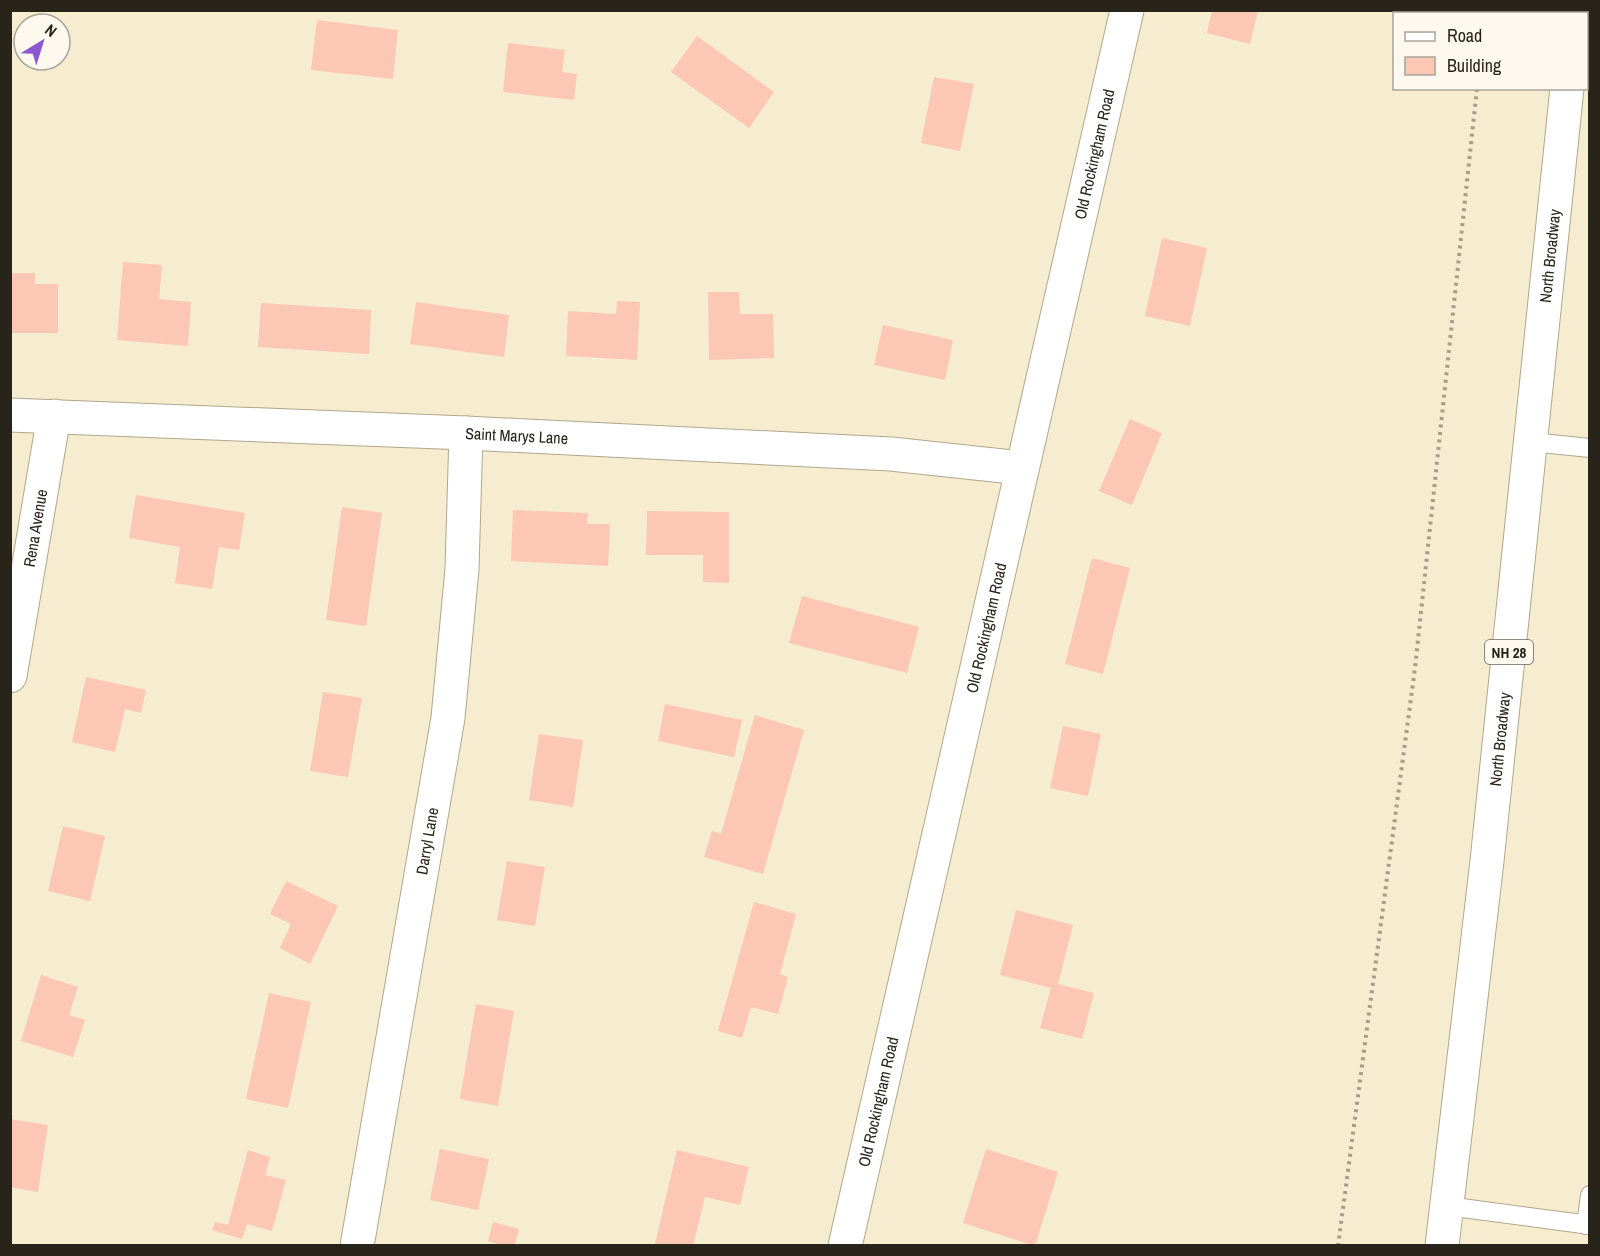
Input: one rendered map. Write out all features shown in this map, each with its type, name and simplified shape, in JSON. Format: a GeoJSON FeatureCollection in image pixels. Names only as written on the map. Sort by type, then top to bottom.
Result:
{"type":"FeatureCollection","features":[{"type":"Feature","properties":{"kind":"street","name":"Old Rockingham Road"},"geometry":{"type":"LineString","coordinates":[[845,1245],[1021,468],[1121,12]]}},
{"type":"Feature","properties":{"kind":"street","name":"North Broadway"},"geometry":{"type":"LineString","coordinates":[[1442,1245],[1487,861],[1567,90]]}},
{"type":"Feature","properties":{"kind":"street","name":"Saint Marys Lane"},"geometry":{"type":"LineString","coordinates":[[10,414],[891,454],[1021,468]]}},
{"type":"Feature","properties":{"kind":"street","name":"Rena Avenue"},"geometry":{"type":"LineString","coordinates":[[10,676],[54,416]]}},
{"type":"Feature","properties":{"kind":"street","name":"Darryl Lane"},"geometry":{"type":"LineString","coordinates":[[357,1245],[448,718],[462,569],[466,433]]}},
{"type":"Feature","properties":{"kind":"lane"},"geometry":{"type":"LineString","coordinates":[[1531,442],[1590,448]]}},
{"type":"Feature","properties":{"kind":"lane"},"geometry":{"type":"LineString","coordinates":[[1448,1206],[1588,1225],[1590,1195]]}},
{"type":"Feature","properties":{"kind":"path"},"geometry":{"type":"LineString","coordinates":[[1338,1245],[1415,668],[1477,90]]}},
{"type":"Feature","properties":{"kind":"building"},"geometry":{"type":"Polygon","coordinates":[[[1212,10],[1258,10],[1250,44],[1207,33],[1212,10]]]}},
{"type":"Feature","properties":{"kind":"building"},"geometry":{"type":"Polygon","coordinates":[[[317,20],[398,30],[393,79],[311,70],[317,20]]]}},
{"type":"Feature","properties":{"kind":"building"},"geometry":{"type":"Polygon","coordinates":[[[697,36],[774,92],[749,128],[671,72],[697,36]]]}},
{"type":"Feature","properties":{"kind":"building"},"geometry":{"type":"Polygon","coordinates":[[[508,43],[565,50],[562,72],[577,74],[574,100],[503,92],[508,43]]]}},
{"type":"Feature","properties":{"kind":"building"},"geometry":{"type":"Polygon","coordinates":[[[934,77],[974,84],[960,151],[921,143],[934,77]]]}},
{"type":"Feature","properties":{"kind":"building"},"geometry":{"type":"Polygon","coordinates":[[[1162,238],[1207,248],[1190,326],[1145,316],[1162,238]]]}},
{"type":"Feature","properties":{"kind":"building"},"geometry":{"type":"Polygon","coordinates":[[[123,262],[162,265],[159,299],[191,302],[188,346],[117,340],[123,262]]]}},
{"type":"Feature","properties":{"kind":"building"},"geometry":{"type":"Polygon","coordinates":[[[10,273],[35,273],[35,284],[58,284],[58,333],[10,333],[10,273]]]}},
{"type":"Feature","properties":{"kind":"building"},"geometry":{"type":"Polygon","coordinates":[[[708,292],[739,292],[740,314],[773,314],[774,358],[709,360],[708,292]]]}},
{"type":"Feature","properties":{"kind":"building"},"geometry":{"type":"Polygon","coordinates":[[[617,301],[640,302],[637,360],[566,356],[568,311],[616,314],[617,301]]]}},
{"type":"Feature","properties":{"kind":"building"},"geometry":{"type":"Polygon","coordinates":[[[416,302],[509,315],[504,357],[410,344],[416,302]]]}},
{"type":"Feature","properties":{"kind":"building"},"geometry":{"type":"Polygon","coordinates":[[[261,303],[371,310],[369,354],[258,347],[261,303]]]}},
{"type":"Feature","properties":{"kind":"building"},"geometry":{"type":"Polygon","coordinates":[[[883,325],[953,340],[945,380],[874,365],[883,325]]]}},
{"type":"Feature","properties":{"kind":"building"},"geometry":{"type":"Polygon","coordinates":[[[1130,419],[1162,433],[1132,505],[1099,491],[1130,419]]]}},
{"type":"Feature","properties":{"kind":"building"},"geometry":{"type":"Polygon","coordinates":[[[136,495],[245,513],[239,550],[219,547],[212,589],[175,583],[180,547],[129,538],[136,495]]]}},
{"type":"Feature","properties":{"kind":"building"},"geometry":{"type":"Polygon","coordinates":[[[342,507],[382,513],[366,626],[326,620],[342,507]]]}},
{"type":"Feature","properties":{"kind":"building"},"geometry":{"type":"Polygon","coordinates":[[[513,510],[588,513],[587,524],[610,524],[608,566],[511,561],[513,510]]]}},
{"type":"Feature","properties":{"kind":"building"},"geometry":{"type":"Polygon","coordinates":[[[647,511],[729,512],[729,583],[703,582],[703,555],[646,555],[647,511]]]}},
{"type":"Feature","properties":{"kind":"building"},"geometry":{"type":"Polygon","coordinates":[[[1092,558],[1130,568],[1103,674],[1065,664],[1092,558]]]}},
{"type":"Feature","properties":{"kind":"building"},"geometry":{"type":"Polygon","coordinates":[[[802,596],[919,627],[907,673],[789,643],[802,596]]]}},
{"type":"Feature","properties":{"kind":"building"},"geometry":{"type":"Polygon","coordinates":[[[86,677],[146,690],[141,713],[125,709],[115,752],[72,742],[86,677]]]}},
{"type":"Feature","properties":{"kind":"building"},"geometry":{"type":"Polygon","coordinates":[[[323,692],[362,698],[348,777],[310,771],[323,692]]]}},
{"type":"Feature","properties":{"kind":"building"},"geometry":{"type":"Polygon","coordinates":[[[665,704],[742,720],[734,757],[658,741],[665,704]]]}},
{"type":"Feature","properties":{"kind":"building"},"geometry":{"type":"Polygon","coordinates":[[[755,715],[804,730],[763,874],[704,857],[712,831],[721,834],[755,715]]]}},
{"type":"Feature","properties":{"kind":"building"},"geometry":{"type":"Polygon","coordinates":[[[1063,726],[1101,734],[1088,796],[1050,788],[1063,726]]]}},
{"type":"Feature","properties":{"kind":"building"},"geometry":{"type":"Polygon","coordinates":[[[539,734],[583,740],[573,807],[529,800],[539,734]]]}},
{"type":"Feature","properties":{"kind":"building"},"geometry":{"type":"Polygon","coordinates":[[[63,826],[105,836],[90,901],[48,891],[63,826]]]}},
{"type":"Feature","properties":{"kind":"building"},"geometry":{"type":"Polygon","coordinates":[[[507,861],[545,867],[535,926],[497,920],[507,861]]]}},
{"type":"Feature","properties":{"kind":"building"},"geometry":{"type":"Polygon","coordinates":[[[286,881],[338,906],[310,964],[280,948],[291,924],[270,914],[286,881]]]}},
{"type":"Feature","properties":{"kind":"building"},"geometry":{"type":"Polygon","coordinates":[[[754,902],[796,914],[780,974],[788,977],[778,1014],[751,1007],[742,1038],[718,1031],[754,902]]]}},
{"type":"Feature","properties":{"kind":"building"},"geometry":{"type":"Polygon","coordinates":[[[1016,910],[1073,925],[1058,984],[1094,993],[1082,1039],[1040,1028],[1051,988],[1000,975],[1016,910]]]}},
{"type":"Feature","properties":{"kind":"building"},"geometry":{"type":"Polygon","coordinates":[[[41,975],[78,987],[69,1015],[85,1020],[73,1057],[21,1041],[41,975]]]}},
{"type":"Feature","properties":{"kind":"building"},"geometry":{"type":"Polygon","coordinates":[[[269,993],[311,1002],[288,1108],[246,1099],[269,993]]]}},
{"type":"Feature","properties":{"kind":"building"},"geometry":{"type":"Polygon","coordinates":[[[476,1004],[514,1011],[498,1106],[460,1099],[476,1004]]]}},
{"type":"Feature","properties":{"kind":"building"},"geometry":{"type":"Polygon","coordinates":[[[10,1119],[48,1125],[38,1192],[10,1187],[10,1119]]]}},
{"type":"Feature","properties":{"kind":"building"},"geometry":{"type":"Polygon","coordinates":[[[440,1149],[489,1159],[478,1210],[430,1200],[440,1149]]]}},
{"type":"Feature","properties":{"kind":"building"},"geometry":{"type":"Polygon","coordinates":[[[986,1149],[1058,1172],[1035,1246],[963,1223],[986,1149]]]}},
{"type":"Feature","properties":{"kind":"building"},"geometry":{"type":"Polygon","coordinates":[[[248,1150],[270,1157],[265,1175],[286,1180],[272,1231],[247,1224],[242,1239],[212,1230],[215,1222],[228,1225],[248,1150]]]}},
{"type":"Feature","properties":{"kind":"building"},"geometry":{"type":"Polygon","coordinates":[[[677,1150],[749,1167],[740,1205],[705,1197],[693,1246],[661,1246],[655,1244],[677,1150]]]}},
{"type":"Feature","properties":{"kind":"building"},"geometry":{"type":"Polygon","coordinates":[[[493,1222],[519,1229],[514,1246],[503,1246],[488,1241],[493,1222]]]}}]}
